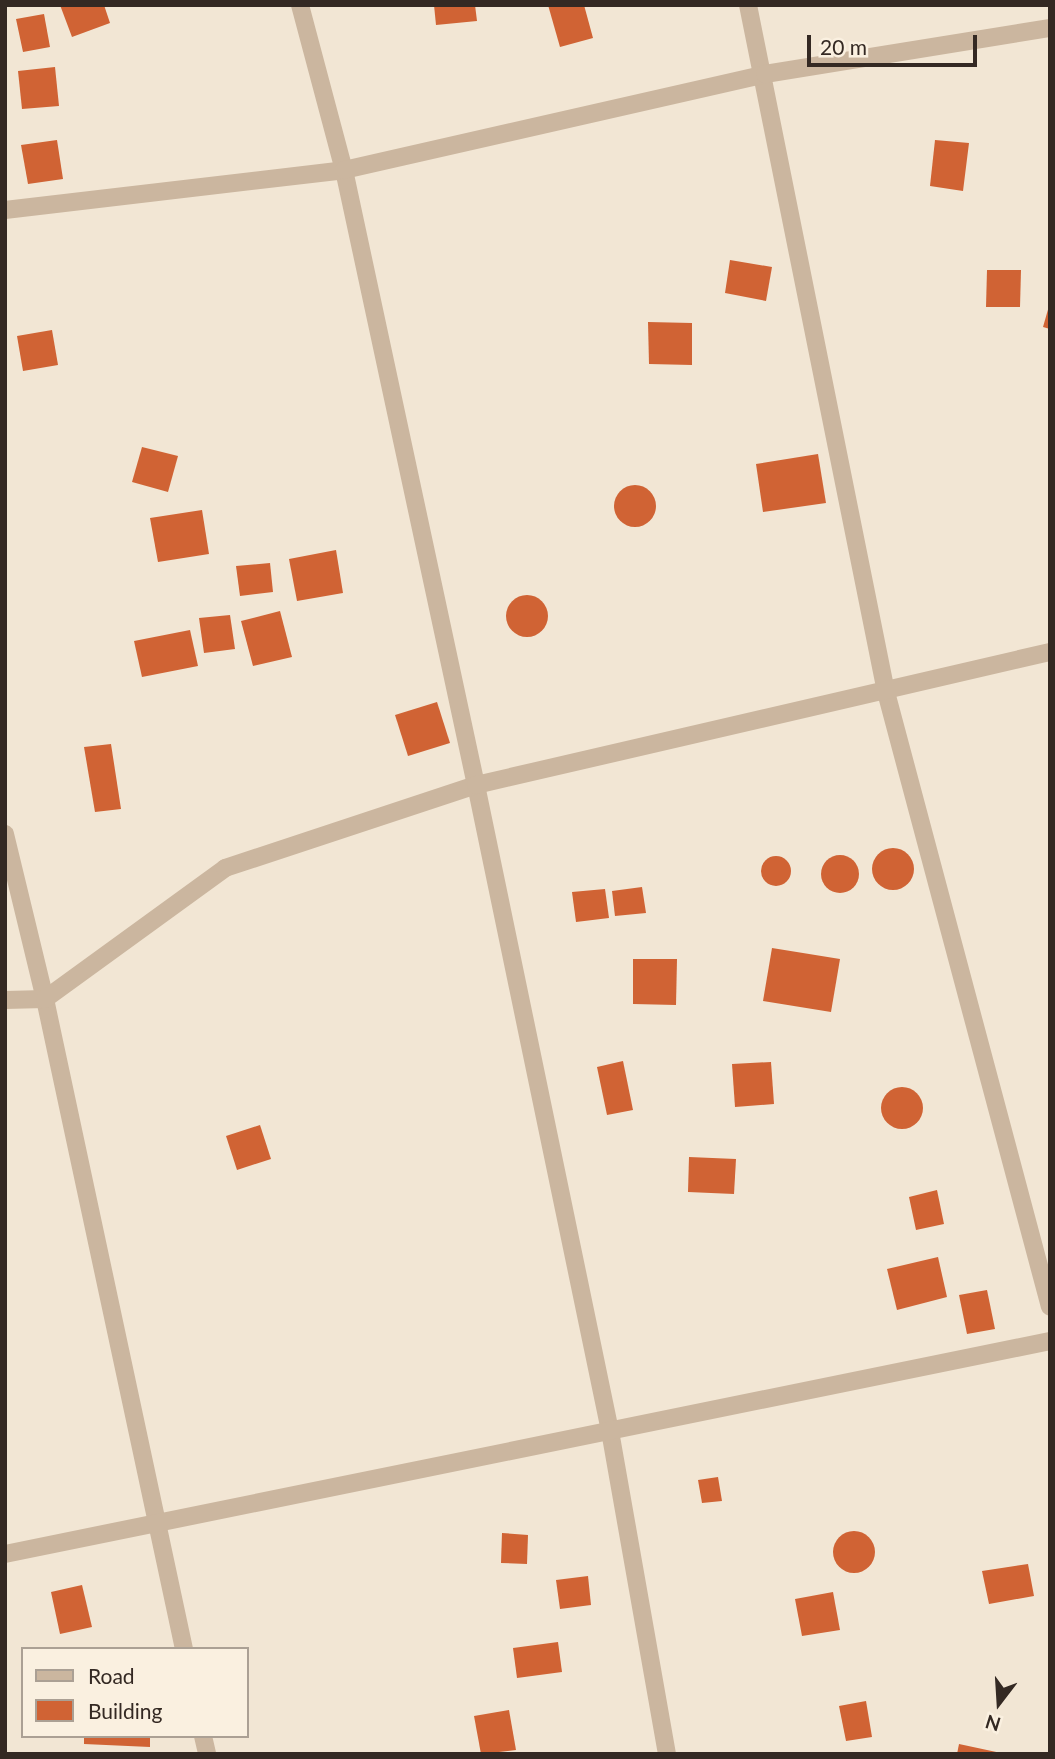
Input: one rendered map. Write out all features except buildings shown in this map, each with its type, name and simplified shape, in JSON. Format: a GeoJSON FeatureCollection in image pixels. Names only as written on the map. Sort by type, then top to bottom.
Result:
{"type":"FeatureCollection","features":[{"type":"Feature","properties":{"kind":"street"},"geometry":{"type":"LineString","coordinates":[[300,5],[344,170],[476,785],[610,1431],[667,1754]]}},
{"type":"Feature","properties":{"kind":"street"},"geometry":{"type":"LineString","coordinates":[[748,5],[765,74],[886,692],[1050,1307]]}},
{"type":"Feature","properties":{"kind":"street"},"geometry":{"type":"LineString","coordinates":[[5,210],[344,170],[765,74],[1050,28]]}},
{"type":"Feature","properties":{"kind":"street"},"geometry":{"type":"LineString","coordinates":[[5,1000],[45,999],[225,868],[476,785],[1050,652]]}},
{"type":"Feature","properties":{"kind":"street"},"geometry":{"type":"LineString","coordinates":[[5,834],[45,999],[184,1647]]}},
{"type":"Feature","properties":{"kind":"street"},"geometry":{"type":"LineString","coordinates":[[5,1554],[1050,1341]]}}]}
